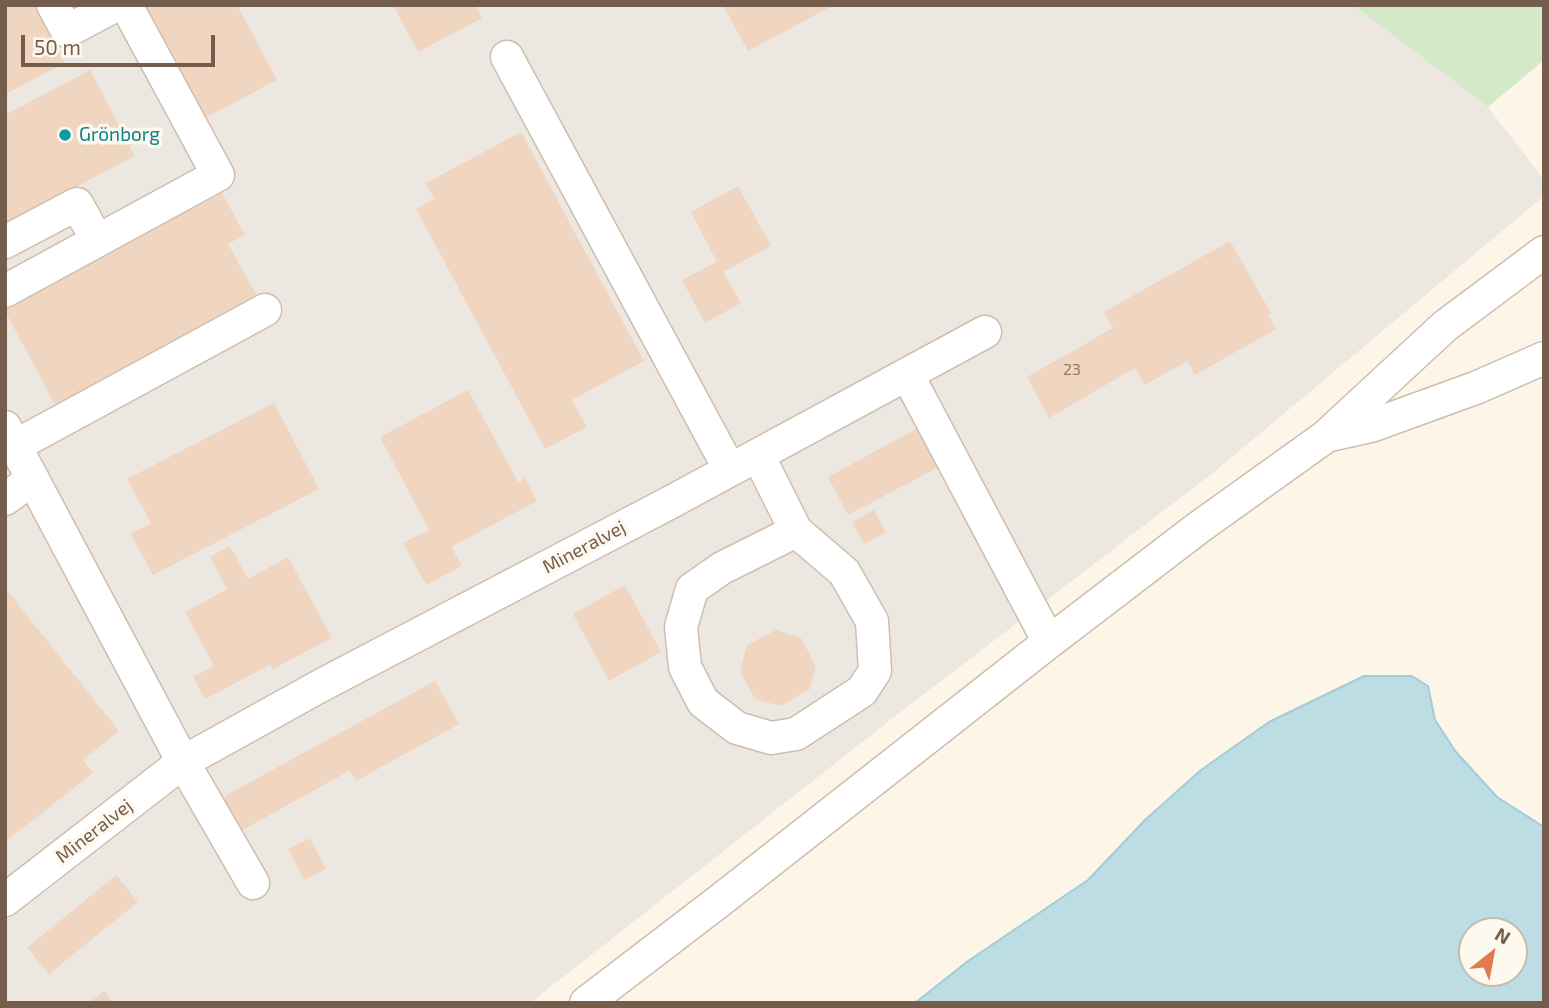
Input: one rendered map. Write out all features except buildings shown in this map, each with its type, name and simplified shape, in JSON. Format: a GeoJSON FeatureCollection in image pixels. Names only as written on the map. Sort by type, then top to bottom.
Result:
{"type":"FeatureCollection","features":[{"type":"Feature","properties":{"kind":"street"},"geometry":{"type":"LineString","coordinates":[[53,5],[67,31],[116,5]]}},
{"type":"Feature","properties":{"kind":"street"},"geometry":{"type":"LineString","coordinates":[[5,291],[218,175],[126,5]]}},
{"type":"Feature","properties":{"kind":"street"},"geometry":{"type":"LineString","coordinates":[[507,57],[730,470]]}},
{"type":"Feature","properties":{"kind":"street"},"geometry":{"type":"LineString","coordinates":[[5,242],[77,204],[97,240]]}},
{"type":"Feature","properties":{"kind":"street"},"geometry":{"type":"LineString","coordinates":[[586,1003],[1049,642],[1198,528],[1325,437],[1446,326],[1544,252]]}},
{"type":"Feature","properties":{"kind":"street"},"geometry":{"type":"LineString","coordinates":[[253,883],[183,762],[10,437],[265,310]]}},
{"type":"Feature","properties":{"kind":"street","name":"Mineralvej"},"geometry":{"type":"LineString","coordinates":[[5,900],[183,762],[320,686],[985,332]]}},
{"type":"Feature","properties":{"kind":"street"},"geometry":{"type":"LineString","coordinates":[[1325,437],[1383,422],[1478,387],[1544,358]]}},
{"type":"Feature","properties":{"kind":"street"},"geometry":{"type":"LineString","coordinates":[[907,374],[1049,642]]}},
{"type":"Feature","properties":{"kind":"street"},"geometry":{"type":"LineString","coordinates":[[758,455],[796,531],[844,572],[872,621],[875,671],[862,691],[796,734],[771,738],[737,728],[703,702],[685,667],[681,627],[692,589],[722,568],[796,531]]}},
{"type":"Feature","properties":{"kind":"street"},"geometry":{"type":"LineString","coordinates":[[5,499],[33,479]]}},
{"type":"Feature","properties":{"kind":"shaded area"},"geometry":{"type":"Polygon","coordinates":[[[5,5],[1353,5],[1488,107],[1544,180],[1544,196],[1214,472],[898,714],[530,1003],[5,1003],[5,5]]]}},
{"type":"Feature","properties":{"kind":"green space"},"geometry":{"type":"Polygon","coordinates":[[[1353,5],[1544,5],[1544,60],[1488,107],[1353,5]]]}},
{"type":"Feature","properties":{"kind":"water"},"geometry":{"type":"Polygon","coordinates":[[[1364,676],[1412,676],[1428,686],[1435,720],[1456,752],[1497,797],[1544,827],[1544,1003],[915,1003],[968,961],[1088,880],[1145,820],[1201,770],[1269,722],[1364,676]]]}},
{"type":"Feature","properties":{"kind":"place","name":"Grönborg"},"geometry":{"type":"Point","coordinates":[65,135]}}]}
